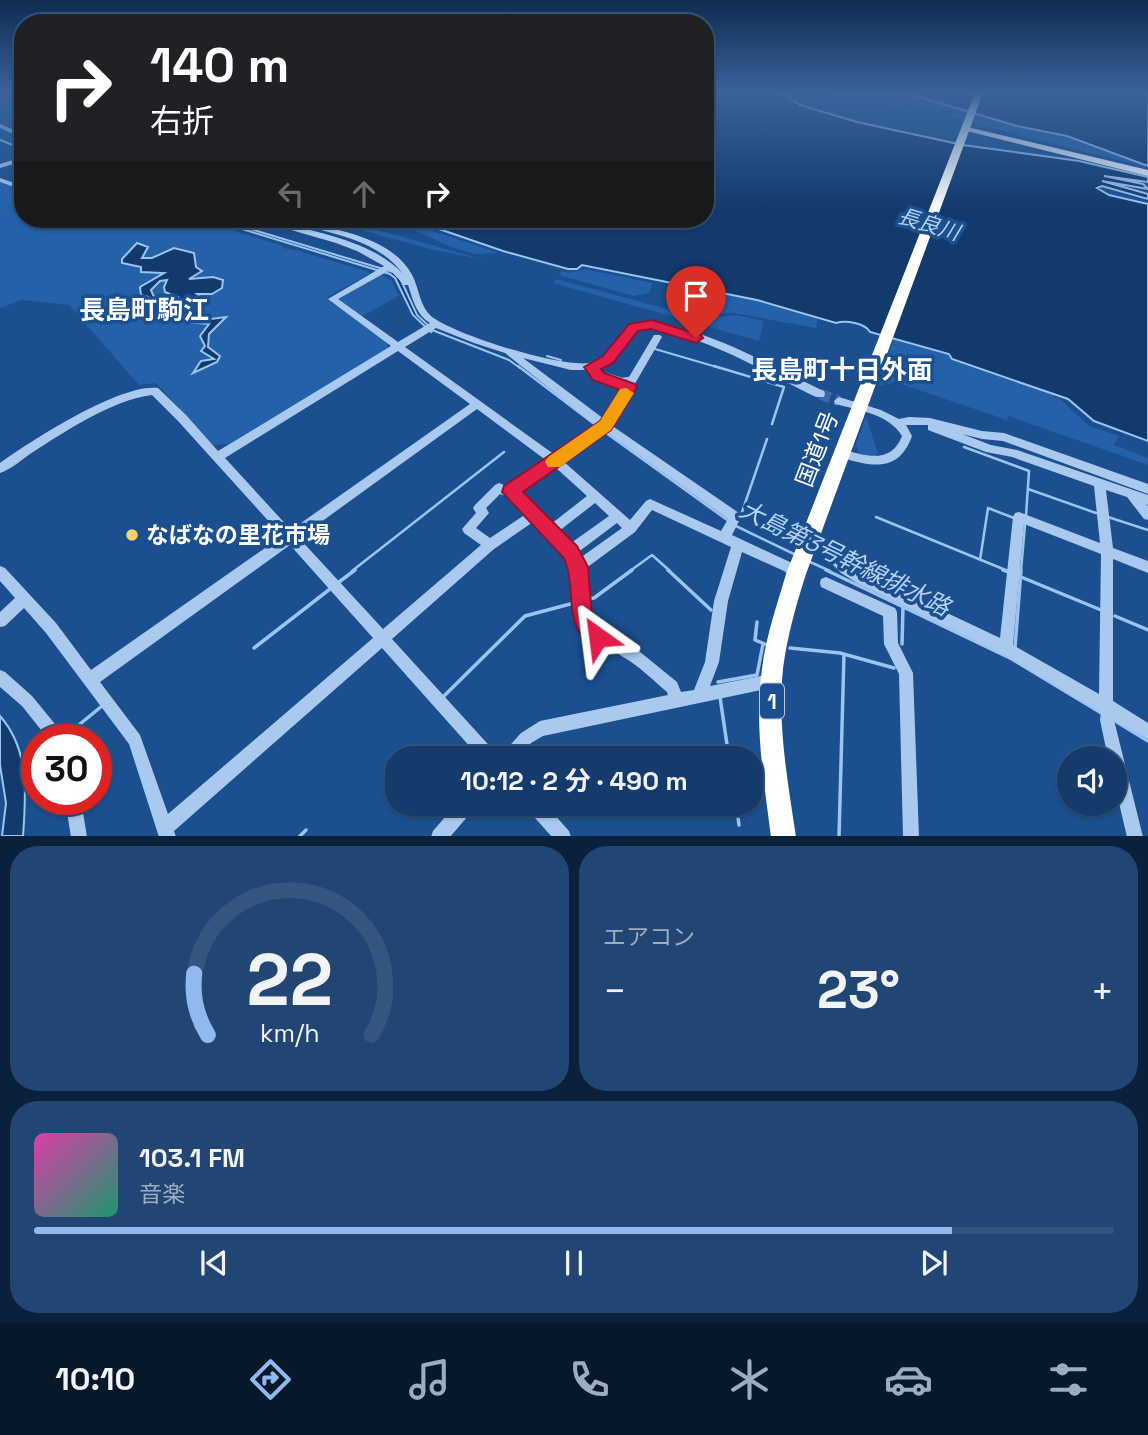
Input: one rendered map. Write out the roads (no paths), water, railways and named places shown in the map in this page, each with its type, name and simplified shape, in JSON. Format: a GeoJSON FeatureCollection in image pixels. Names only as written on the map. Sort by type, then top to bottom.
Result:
{"type":"FeatureCollection","features":[{"type":"Feature","properties":{"kind":"highway","name":"国道1号"},"geometry":{"type":"LineString","coordinates":[[784,836],[777,787],[771,685],[781,622],[797,571],[967,132]]}},
{"type":"Feature","properties":{"kind":"main road"},"geometry":{"type":"LineString","coordinates":[[980,132],[1148,173]]}},
{"type":"Feature","properties":{"kind":"street"},"geometry":{"type":"LineString","coordinates":[[287,228],[360,250],[385,268],[401,274],[408,285],[415,287]]}},
{"type":"Feature","properties":{"kind":"street"},"geometry":{"type":"LineString","coordinates":[[317,228],[357,239],[381,250],[405,268],[415,287],[420,307],[432,327]]}},
{"type":"Feature","properties":{"kind":"street"},"geometry":{"type":"LineString","coordinates":[[385,268],[332,299],[555,461],[631,528]]}},
{"type":"Feature","properties":{"kind":"street"},"geometry":{"type":"LineString","coordinates":[[217,457],[432,327],[571,367],[592,367],[608,360],[634,327],[652,324],[733,353],[820,394]]}},
{"type":"Feature","properties":{"kind":"street"},"geometry":{"type":"LineString","coordinates":[[490,545],[468,529],[483,513],[479,509],[499,488],[511,492],[602,428],[657,337]]}},
{"type":"Feature","properties":{"kind":"street"},"geometry":{"type":"LineString","coordinates":[[510,350],[510,354],[729,528],[738,544],[797,571]]}},
{"type":"Feature","properties":{"kind":"street"},"geometry":{"type":"LineString","coordinates":[[592,367],[598,376],[629,387]]}},
{"type":"Feature","properties":{"kind":"street"},"geometry":{"type":"LineString","coordinates":[[0,469],[48,438],[127,396],[149,390],[159,394],[480,746]]}},
{"type":"Feature","properties":{"kind":"street"},"geometry":{"type":"LineString","coordinates":[[839,401],[898,423],[924,421],[1004,438],[1148,489]]}},
{"type":"Feature","properties":{"kind":"street"},"geometry":{"type":"LineString","coordinates":[[90,680],[476,405]]}},
{"type":"Feature","properties":{"kind":"street"},"geometry":{"type":"LineString","coordinates":[[924,421],[935,428],[990,449],[1013,453],[1148,500]]}},
{"type":"Feature","properties":{"kind":"street"},"geometry":{"type":"LineString","coordinates":[[844,454],[871,462],[890,458],[906,440],[905,432],[898,423]]}},
{"type":"Feature","properties":{"kind":"street"},"geometry":{"type":"LineString","coordinates":[[1099,482],[1107,552],[1108,712],[1135,836]]}},
{"type":"Feature","properties":{"kind":"street"},"geometry":{"type":"LineString","coordinates":[[511,492],[570,551],[578,567],[582,620],[598,637],[629,652],[672,687],[677,699]]}},
{"type":"Feature","properties":{"kind":"street"},"geometry":{"type":"LineString","coordinates":[[1128,492],[1148,515]]}},
{"type":"Feature","properties":{"kind":"street"},"geometry":{"type":"LineString","coordinates":[[550,531],[595,497]]}},
{"type":"Feature","properties":{"kind":"street"},"geometry":{"type":"LineString","coordinates":[[578,567],[631,528],[650,504],[729,528]]}},
{"type":"Feature","properties":{"kind":"street"},"geometry":{"type":"LineString","coordinates":[[0,572],[51,628],[135,740],[167,832],[490,545],[534,515]]}},
{"type":"Feature","properties":{"kind":"street"},"geometry":{"type":"LineString","coordinates":[[570,551],[617,516]]}},
{"type":"Feature","properties":{"kind":"street"},"geometry":{"type":"LineString","coordinates":[[1006,648],[1019,517],[1148,568]]}},
{"type":"Feature","properties":{"kind":"street"},"geometry":{"type":"LineString","coordinates":[[809,540],[862,579],[1006,648],[1108,712],[1148,731]]}},
{"type":"Feature","properties":{"kind":"street"},"geometry":{"type":"LineString","coordinates":[[699,695],[712,662],[721,601],[738,544]]}},
{"type":"Feature","properties":{"kind":"street"},"geometry":{"type":"LineString","coordinates":[[826,583],[890,612],[891,644],[906,673],[911,836]]}},
{"type":"Feature","properties":{"kind":"street"},"geometry":{"type":"LineString","coordinates":[[0,621],[25,598]]}},
{"type":"Feature","properties":{"kind":"street"},"geometry":{"type":"LineString","coordinates":[[0,677],[27,701],[46,724]]}},
{"type":"Feature","properties":{"kind":"street"},"geometry":{"type":"LineString","coordinates":[[519,746],[540,729],[761,683],[771,685]]}},
{"type":"Feature","properties":{"kind":"street"},"geometry":{"type":"LineString","coordinates":[[76,815],[79,836]]}},
{"type":"Feature","properties":{"kind":"street"},"geometry":{"type":"LineString","coordinates":[[439,836],[457,816]]}},
{"type":"Feature","properties":{"kind":"street"},"geometry":{"type":"LineString","coordinates":[[545,816],[563,836]]}},
{"type":"Feature","properties":{"kind":"water","name":"長良川"},"geometry":{"type":"Polygon","coordinates":[[[714,132],[903,132],[963,145],[1079,161],[1148,177],[1148,182],[1104,176],[1143,184],[1148,189],[1102,181],[1148,194],[1148,199],[1102,186],[1097,188],[1109,195],[1148,204],[1148,441],[1094,421],[1068,399],[952,359],[949,354],[870,332],[860,324],[836,323],[757,300],[582,265],[577,269],[568,269],[503,251],[436,228],[714,228],[714,132]]]}},
{"type":"Feature","properties":{"kind":"water"},"geometry":{"type":"Polygon","coordinates":[[[1047,132],[1148,132],[1148,166],[1067,136],[1047,132]]]}},
{"type":"Feature","properties":{"kind":"water"},"geometry":{"type":"Polygon","coordinates":[[[239,228],[247,228],[393,272],[399,276],[417,315],[433,330],[431,332],[413,315],[395,278],[390,274],[239,228]]]}},
{"type":"Feature","properties":{"kind":"water"},"geometry":{"type":"Polygon","coordinates":[[[137,243],[148,247],[142,258],[152,258],[174,248],[194,253],[196,267],[202,271],[189,279],[213,277],[223,280],[222,288],[212,294],[197,294],[201,297],[192,305],[182,303],[178,297],[165,292],[167,280],[160,281],[151,290],[158,307],[172,314],[182,312],[185,316],[203,320],[226,317],[209,334],[208,347],[220,356],[217,362],[193,373],[201,361],[214,359],[201,351],[205,346],[200,336],[209,324],[186,322],[178,316],[167,316],[153,306],[149,297],[141,295],[140,287],[164,273],[141,272],[141,267],[122,263],[122,259],[137,243]]]}},
{"type":"Feature","properties":{"kind":"water"},"geometry":{"type":"Polygon","coordinates":[[[0,716],[17,743],[21,758],[23,836],[2,836],[6,803],[0,765],[0,716]]]}},
{"type":"Feature","properties":{"kind":"waterway"},"geometry":{"type":"LineString","coordinates":[[0,140],[14,145]]}},
{"type":"Feature","properties":{"kind":"waterway","name":"大島第3号幹線排水路"},"geometry":{"type":"LineString","coordinates":[[432,330],[509,360],[520,368]]}},
{"type":"Feature","properties":{"kind":"waterway"},"geometry":{"type":"LineString","coordinates":[[655,349],[720,368]]}},
{"type":"Feature","properties":{"kind":"waterway"},"geometry":{"type":"LineString","coordinates":[[547,356],[561,360]]}},
{"type":"Feature","properties":{"kind":"waterway","name":"大島第3号幹線排水路"},"geometry":{"type":"LineString","coordinates":[[518,366],[597,426]]}},
{"type":"Feature","properties":{"kind":"waterway"},"geometry":{"type":"LineString","coordinates":[[714,366],[784,387],[772,424]]}},
{"type":"Feature","properties":{"kind":"waterway"},"geometry":{"type":"LineString","coordinates":[[606,374],[622,379],[629,378]]}},
{"type":"Feature","properties":{"kind":"waterway","name":"大島第3号幹線排水路"},"geometry":{"type":"LineString","coordinates":[[602,430],[730,522]]}},
{"type":"Feature","properties":{"kind":"waterway"},"geometry":{"type":"LineString","coordinates":[[741,515],[767,439]]}},
{"type":"Feature","properties":{"kind":"waterway"},"geometry":{"type":"LineString","coordinates":[[964,447],[1029,471],[1026,516]]}},
{"type":"Feature","properties":{"kind":"waterway"},"geometry":{"type":"LineString","coordinates":[[352,571],[504,452]]}},
{"type":"Feature","properties":{"kind":"waterway"},"geometry":{"type":"LineString","coordinates":[[1028,489],[1096,513]]}},
{"type":"Feature","properties":{"kind":"waterway"},"geometry":{"type":"LineString","coordinates":[[980,560],[988,508],[1014,518]]}},
{"type":"Feature","properties":{"kind":"waterway"},"geometry":{"type":"LineString","coordinates":[[876,517],[980,560]]}},
{"type":"Feature","properties":{"kind":"waterway"},"geometry":{"type":"LineString","coordinates":[[1108,517],[1148,530]]}},
{"type":"Feature","properties":{"kind":"waterway"},"geometry":{"type":"LineString","coordinates":[[1021,571],[1025,525]]}},
{"type":"Feature","properties":{"kind":"waterway","name":"大島第3号幹線排水路"},"geometry":{"type":"LineString","coordinates":[[736,526],[796,555]]}},
{"type":"Feature","properties":{"kind":"waterway"},"geometry":{"type":"LineString","coordinates":[[630,571],[652,555],[670,571]]}},
{"type":"Feature","properties":{"kind":"waterway"},"geometry":{"type":"LineString","coordinates":[[980,560],[1008,571]]}},
{"type":"Feature","properties":{"kind":"waterway","name":"大島第3号幹線排水路"},"geometry":{"type":"LineString","coordinates":[[808,561],[830,571]]}},
{"type":"Feature","properties":{"kind":"waterway"},"geometry":{"type":"LineString","coordinates":[[339,582],[355,570]]}},
{"type":"Feature","properties":{"kind":"waterway"},"geometry":{"type":"LineString","coordinates":[[587,599],[594,598],[632,570]]}},
{"type":"Feature","properties":{"kind":"waterway"},"geometry":{"type":"LineString","coordinates":[[668,570],[711,610]]}},
{"type":"Feature","properties":{"kind":"waterway","name":"大島第3号幹線排水路"},"geometry":{"type":"LineString","coordinates":[[826,570],[1012,659],[1103,714]]}},
{"type":"Feature","properties":{"kind":"waterway"},"geometry":{"type":"LineString","coordinates":[[1003,570],[1009,572]]}},
{"type":"Feature","properties":{"kind":"waterway"},"geometry":{"type":"LineString","coordinates":[[1015,647],[1021,570]]}},
{"type":"Feature","properties":{"kind":"waterway"},"geometry":{"type":"LineString","coordinates":[[1021,577],[1101,610]]}},
{"type":"Feature","properties":{"kind":"waterway"},"geometry":{"type":"LineString","coordinates":[[254,648],[330,589]]}},
{"type":"Feature","properties":{"kind":"waterway"},"geometry":{"type":"LineString","coordinates":[[444,696],[525,616],[574,603]]}},
{"type":"Feature","properties":{"kind":"waterway"},"geometry":{"type":"LineString","coordinates":[[902,644],[903,607]]}},
{"type":"Feature","properties":{"kind":"waterway"},"geometry":{"type":"LineString","coordinates":[[1115,616],[1148,630]]}},
{"type":"Feature","properties":{"kind":"waterway"},"geometry":{"type":"LineString","coordinates":[[757,622],[755,640],[765,644]]}},
{"type":"Feature","properties":{"kind":"waterway"},"geometry":{"type":"LineString","coordinates":[[718,682],[757,675],[763,644]]}},
{"type":"Feature","properties":{"kind":"waterway"},"geometry":{"type":"LineString","coordinates":[[790,648],[844,654]]}},
{"type":"Feature","properties":{"kind":"waterway"},"geometry":{"type":"LineString","coordinates":[[839,836],[844,654]]}},
{"type":"Feature","properties":{"kind":"waterway"},"geometry":{"type":"LineString","coordinates":[[844,654],[894,668]]}},
{"type":"Feature","properties":{"kind":"waterway"},"geometry":{"type":"LineString","coordinates":[[720,697],[727,746]]}},
{"type":"Feature","properties":{"kind":"waterway"},"geometry":{"type":"LineString","coordinates":[[80,724],[102,706]]}},
{"type":"Feature","properties":{"kind":"waterway","name":"大島第3号幹線排水路"},"geometry":{"type":"LineString","coordinates":[[1112,719],[1148,741]]}},
{"type":"Feature","properties":{"kind":"waterway"},"geometry":{"type":"LineString","coordinates":[[738,816],[739,825]]}},
{"type":"Feature","properties":{"kind":"waterway"},"geometry":{"type":"LineString","coordinates":[[300,836],[306,830]]}},
{"type":"Feature","properties":{"kind":"tunnel"},"geometry":{"type":"LineString","coordinates":[[820,394],[839,401]]}},
{"type":"Feature","properties":{"kind":"place","name":"なばなの里花市場"},"geometry":{"type":"Point","coordinates":[132,535]}},
{"type":"Feature","properties":{"kind":"district","name":"長島町駒江"},"geometry":{"type":"Point","coordinates":[144,310]}},
{"type":"Feature","properties":{"kind":"district","name":"長島町十日外面"},"geometry":{"type":"Point","coordinates":[842,370]}}]}
